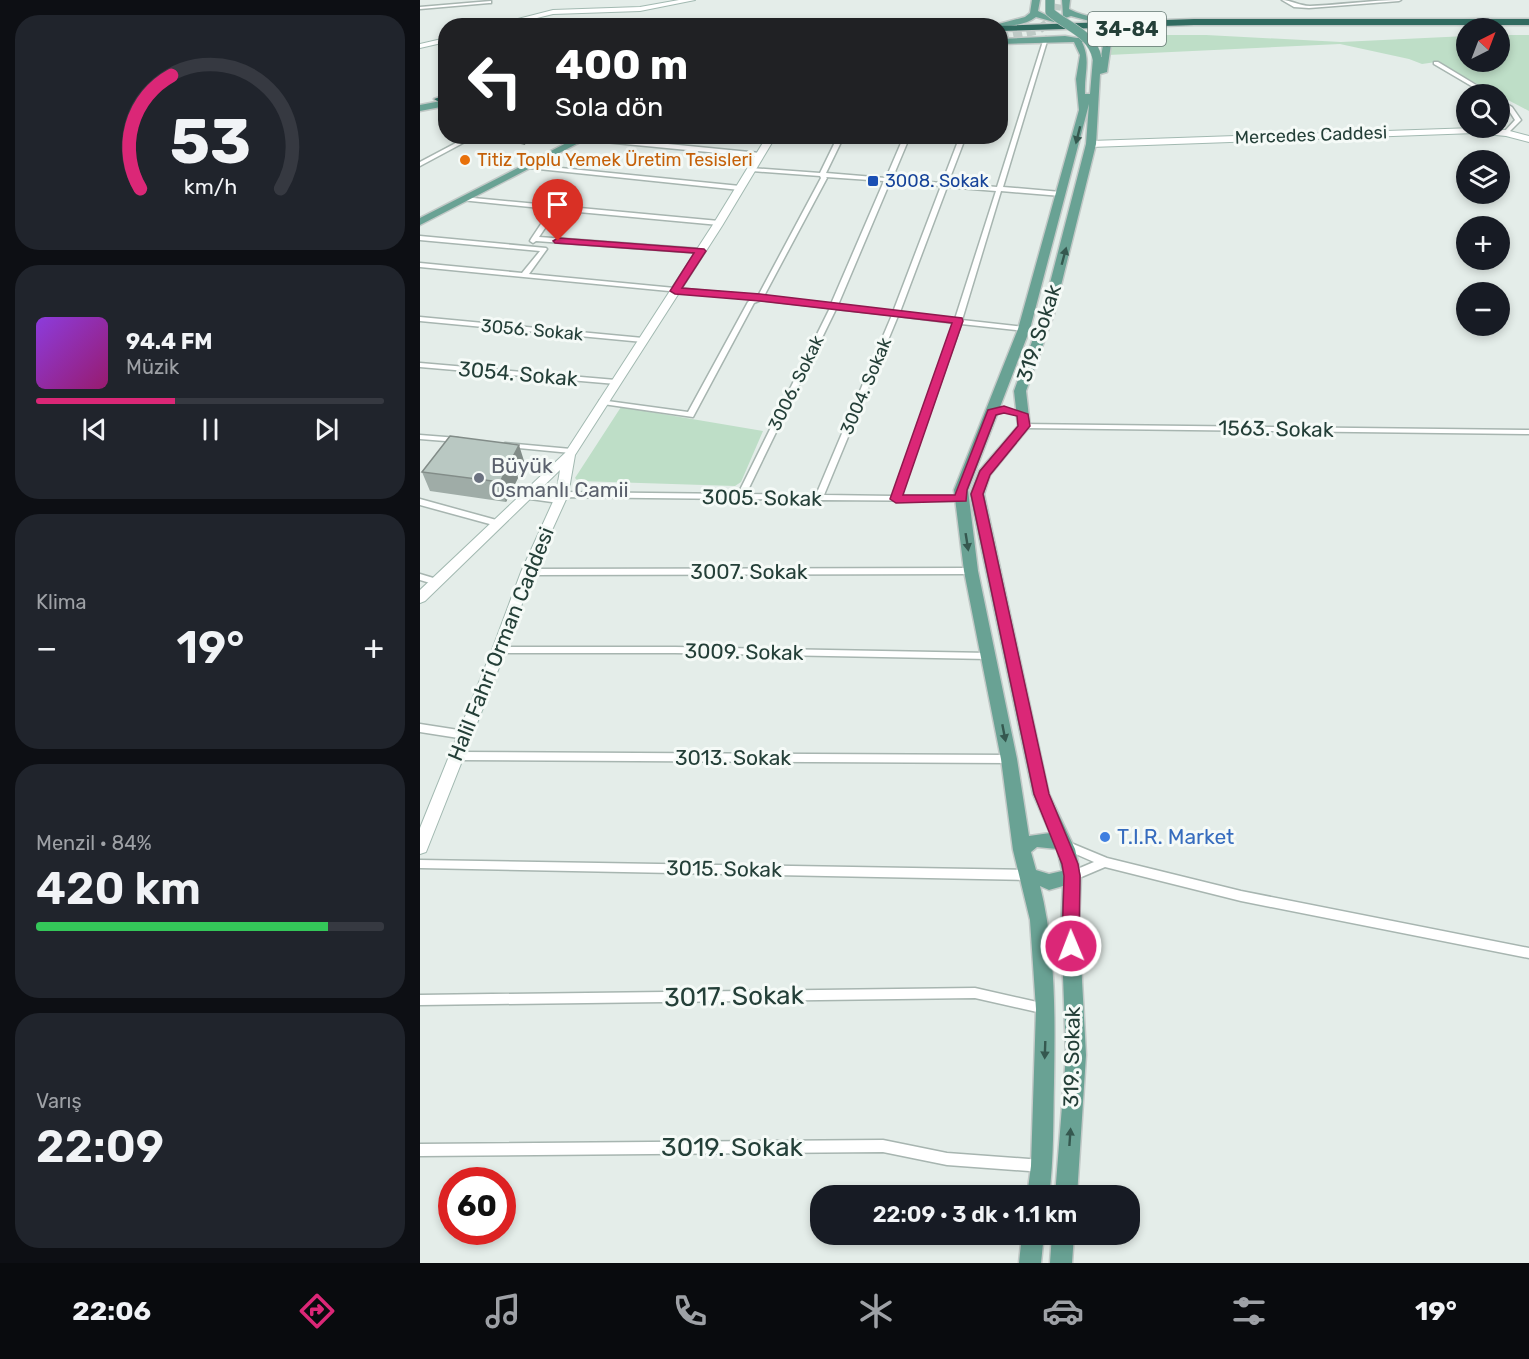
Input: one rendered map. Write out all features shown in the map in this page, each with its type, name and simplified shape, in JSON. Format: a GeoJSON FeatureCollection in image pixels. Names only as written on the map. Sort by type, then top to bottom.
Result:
{"type":"FeatureCollection","features":[{"type":"Feature","properties":{"kind":"highway"},"geometry":{"type":"LineString","coordinates":[[1510,22],[1529,20]]}},
{"type":"Feature","properties":{"kind":"highway"},"geometry":{"type":"LineString","coordinates":[[1175,22],[1456,26]]}},
{"type":"Feature","properties":{"kind":"highway","name":"34-84"},"geometry":{"type":"LineString","coordinates":[[1008,28],[1175,22]]}},
{"type":"Feature","properties":{"kind":"highway"},"geometry":{"type":"LineString","coordinates":[[1433,29],[1456,27]]}},
{"type":"Feature","properties":{"kind":"highway"},"geometry":{"type":"LineString","coordinates":[[1107,44],[1113,38],[1126,34],[1190,29],[1529,29]]}},
{"type":"Feature","properties":{"kind":"highway","name":"34-84"},"geometry":{"type":"LineString","coordinates":[[1008,33],[1190,29]]}},
{"type":"Feature","properties":{"kind":"highway"},"geometry":{"type":"LineString","coordinates":[[1510,30],[1529,29]]}},
{"type":"Feature","properties":{"kind":"highway"},"geometry":{"type":"LineString","coordinates":[[1008,40],[1065,30]]}},
{"type":"Feature","properties":{"kind":"main road"},"geometry":{"type":"LineString","coordinates":[[528,18],[553,12],[640,9],[691,0]]}},
{"type":"Feature","properties":{"kind":"main road"},"geometry":{"type":"LineString","coordinates":[[1008,24],[1020,22],[1032,16],[1036,0]]}},
{"type":"Feature","properties":{"kind":"main road"},"geometry":{"type":"LineString","coordinates":[[1044,0],[1047,15],[1081,38],[1094,57]]}},
{"type":"Feature","properties":{"kind":"main road"},"geometry":{"type":"LineString","coordinates":[[1034,11],[1041,17],[1058,19],[1066,17],[1066,0]]}},
{"type":"Feature","properties":{"kind":"main road"},"geometry":{"type":"LineString","coordinates":[[1054,1],[1050,12],[1059,21],[1088,38],[1095,48],[1094,57]]}},
{"type":"Feature","properties":{"kind":"main road"},"geometry":{"type":"LineString","coordinates":[[1065,10],[1077,17],[1092,21],[1175,22]]}},
{"type":"Feature","properties":{"kind":"main road"},"geometry":{"type":"LineString","coordinates":[[544,18],[576,11]]}},
{"type":"Feature","properties":{"kind":"main road"},"geometry":{"type":"LineString","coordinates":[[1008,40],[1046,38],[1077,40],[1092,37],[1107,44],[1100,100],[1094,109]]}},
{"type":"Feature","properties":{"kind":"main road"},"geometry":{"type":"LineString","coordinates":[[1077,40],[1084,55],[1080,79],[1083,115]]}},
{"type":"Feature","properties":{"kind":"main road"},"geometry":{"type":"LineString","coordinates":[[420,45],[438,41]]}},
{"type":"Feature","properties":{"kind":"main road","name":"319. Sokak"},"geometry":{"type":"LineString","coordinates":[[1067,1185],[1076,1055],[1070,924],[1072,876],[1064,844],[1041,794],[977,494],[1020,391],[1048,314],[1091,144],[1094,57]]}},
{"type":"Feature","properties":{"kind":"main road","name":"319. Sokak"},"geometry":{"type":"LineString","coordinates":[[1039,1185],[1042,1166],[1046,1009],[1039,920],[1022,850],[1009,759],[971,571],[961,490],[1009,418],[1024,329],[1087,102],[1094,57]]}},
{"type":"Feature","properties":{"kind":"main road"},"geometry":{"type":"LineString","coordinates":[[420,103],[438,101]]}},
{"type":"Feature","properties":{"kind":"main road"},"geometry":{"type":"LineString","coordinates":[[420,108],[438,102]]}},
{"type":"Feature","properties":{"kind":"main road","name":"Mercedes Caddesi"},"geometry":{"type":"LineString","coordinates":[[1091,144],[1456,130]]}},
{"type":"Feature","properties":{"kind":"main road","name":"Mercedes Caddesi"},"geometry":{"type":"LineString","coordinates":[[1510,134],[1529,139]]}},
{"type":"Feature","properties":{"kind":"main road"},"geometry":{"type":"LineString","coordinates":[[420,212],[556,144]]}},
{"type":"Feature","properties":{"kind":"main road"},"geometry":{"type":"LineString","coordinates":[[420,222],[573,144]]}},
{"type":"Feature","properties":{"kind":"main road","name":"Halil Fahri Orman Caddesi"},"geometry":{"type":"LineString","coordinates":[[420,847],[499,650],[527,572],[560,498],[570,453],[701,251],[767,144]]}},
{"type":"Feature","properties":{"kind":"main road"},"geometry":{"type":"LineString","coordinates":[[520,164],[531,167]]}},
{"type":"Feature","properties":{"kind":"main road"},"geometry":{"type":"LineString","coordinates":[[420,598],[570,453]]}},
{"type":"Feature","properties":{"kind":"main road"},"geometry":{"type":"LineString","coordinates":[[1022,850],[1026,845],[1037,840],[1051,840],[1064,844]]}},
{"type":"Feature","properties":{"kind":"main road"},"geometry":{"type":"LineString","coordinates":[[1029,875],[1049,882],[1072,876]]}},
{"type":"Feature","properties":{"kind":"main road"},"geometry":{"type":"LineString","coordinates":[[1030,1263],[1032,1245]]}},
{"type":"Feature","properties":{"kind":"main road"},"geometry":{"type":"LineString","coordinates":[[1061,1263],[1062,1245]]}},
{"type":"Feature","properties":{"kind":"street"},"geometry":{"type":"LineString","coordinates":[[1284,0],[1296,6],[1309,7],[1399,0]]}},
{"type":"Feature","properties":{"kind":"street"},"geometry":{"type":"LineString","coordinates":[[420,8],[489,2]]}},
{"type":"Feature","properties":{"kind":"street"},"geometry":{"type":"LineString","coordinates":[[896,499],[958,321],[1046,38]]}},
{"type":"Feature","properties":{"kind":"street"},"geometry":{"type":"LineString","coordinates":[[1436,63],[1471,84]]}},
{"type":"Feature","properties":{"kind":"street"},"geometry":{"type":"LineString","coordinates":[[1510,108],[1518,120],[1510,129]]}},
{"type":"Feature","properties":{"kind":"street"},"geometry":{"type":"LineString","coordinates":[[420,164],[459,144]]}},
{"type":"Feature","properties":{"kind":"street"},"geometry":{"type":"LineString","coordinates":[[654,144],[760,155]]}},
{"type":"Feature","properties":{"kind":"street"},"geometry":{"type":"LineString","coordinates":[[603,402],[690,415],[751,302],[760,297],[824,178],[822,175],[837,144]]}},
{"type":"Feature","properties":{"kind":"street","name":"3006. Sokak"},"geometry":{"type":"LineString","coordinates":[[740,498],[834,306],[904,144]]}},
{"type":"Feature","properties":{"kind":"street","name":"3004. Sokak"},"geometry":{"type":"LineString","coordinates":[[818,499],[896,313],[960,144]]}},
{"type":"Feature","properties":{"kind":"street"},"geometry":{"type":"LineString","coordinates":[[531,167],[740,188]]}},
{"type":"Feature","properties":{"kind":"street"},"geometry":{"type":"LineString","coordinates":[[752,169],[1061,194]]}},
{"type":"Feature","properties":{"kind":"street"},"geometry":{"type":"LineString","coordinates":[[464,199],[718,223]]}},
{"type":"Feature","properties":{"kind":"street"},"geometry":{"type":"LineString","coordinates":[[528,248],[555,208]]}},
{"type":"Feature","properties":{"kind":"street"},"geometry":{"type":"LineString","coordinates":[[420,238],[544,249],[524,274]]}},
{"type":"Feature","properties":{"kind":"street"},"geometry":{"type":"LineString","coordinates":[[534,239],[701,251]]}},
{"type":"Feature","properties":{"kind":"street"},"geometry":{"type":"LineString","coordinates":[[420,265],[675,291],[760,297],[1024,329]]}},
{"type":"Feature","properties":{"kind":"street","name":"3056. Sokak"},"geometry":{"type":"LineString","coordinates":[[420,320],[643,340]]}},
{"type":"Feature","properties":{"kind":"street","name":"3054. Sokak"},"geometry":{"type":"LineString","coordinates":[[420,365],[616,382]]}},
{"type":"Feature","properties":{"kind":"street","name":"1563. Sokak"},"geometry":{"type":"LineString","coordinates":[[1009,418],[1529,432]]}},
{"type":"Feature","properties":{"kind":"street"},"geometry":{"type":"LineString","coordinates":[[420,437],[466,441]]}},
{"type":"Feature","properties":{"kind":"street"},"geometry":{"type":"LineString","coordinates":[[501,444],[570,453]]}},
{"type":"Feature","properties":{"kind":"street","name":"3005. Sokak"},"geometry":{"type":"LineString","coordinates":[[526,496],[962,499]]}},
{"type":"Feature","properties":{"kind":"street"},"geometry":{"type":"LineString","coordinates":[[420,502],[497,524]]}},
{"type":"Feature","properties":{"kind":"street","name":"3007. Sokak"},"geometry":{"type":"LineString","coordinates":[[527,572],[971,571]]}},
{"type":"Feature","properties":{"kind":"street"},"geometry":{"type":"LineString","coordinates":[[420,577],[437,582]]}},
{"type":"Feature","properties":{"kind":"street","name":"3009. Sokak"},"geometry":{"type":"LineString","coordinates":[[499,650],[675,650],[989,656]]}},
{"type":"Feature","properties":{"kind":"street"},"geometry":{"type":"LineString","coordinates":[[420,728],[465,735]]}},
{"type":"Feature","properties":{"kind":"street","name":"3013. Sokak"},"geometry":{"type":"LineString","coordinates":[[456,756],[1009,759]]}},
{"type":"Feature","properties":{"kind":"street"},"geometry":{"type":"LineString","coordinates":[[1064,844],[1105,862],[1241,896],[1529,953]]}},
{"type":"Feature","properties":{"kind":"street"},"geometry":{"type":"LineString","coordinates":[[1072,876],[1105,862]]}},
{"type":"Feature","properties":{"kind":"street","name":"3015. Sokak"},"geometry":{"type":"LineString","coordinates":[[420,864],[1029,875]]}},
{"type":"Feature","properties":{"kind":"street","name":"3017. Sokak"},"geometry":{"type":"LineString","coordinates":[[420,1000],[975,993],[1046,1009]]}},
{"type":"Feature","properties":{"kind":"street","name":"3019. Sokak"},"geometry":{"type":"LineString","coordinates":[[420,1150],[883,1146],[947,1159],[1042,1166]]}},
{"type":"Feature","properties":{"kind":"green space"},"geometry":{"type":"Polygon","coordinates":[[[1135,35],[1206,35],[1341,42],[1456,37],[1456,72],[1510,72],[1510,35],[1529,35],[1529,111],[1510,101],[1510,84],[1478,84],[1436,62],[1422,64],[1340,44],[1108,55],[1113,42],[1135,35]]]}},
{"type":"Feature","properties":{"kind":"green space"},"geometry":{"type":"Polygon","coordinates":[[[621,407],[763,431],[741,482],[735,486],[578,481],[575,478],[621,407]]]}},
{"type":"Feature","properties":{"kind":"building"},"geometry":{"type":"Polygon","coordinates":[[[450,436],[519,445],[500,482],[422,472],[450,436]]]}},
{"type":"Feature","properties":{"kind":"tunnel"},"geometry":{"type":"LineString","coordinates":[[1008,36],[1038,30],[1055,18],[1057,4]]}},
{"type":"Feature","properties":{"kind":"place","name":"Titiz Toplu Yemek Üretim Tesisleri"},"geometry":{"type":"Point","coordinates":[465,160]}},
{"type":"Feature","properties":{"kind":"place","name":"3008. Sokak"},"geometry":{"type":"Point","coordinates":[873,181]}},
{"type":"Feature","properties":{"kind":"place","name":"Büyük Osmanlı Camii"},"geometry":{"type":"Point","coordinates":[479,478]}},
{"type":"Feature","properties":{"kind":"place","name":"T.I.R. Market"},"geometry":{"type":"Point","coordinates":[1105,837]}},
{"type":"Feature","properties":{"kind":"route"},"geometry":{"type":"LineString","coordinates":[[558,241],[701,251],[675,291],[760,297],[958,321],[896,499],[962,499],[961,490],[992,412],[1012,410],[1023,414],[1024,426],[984,474],[977,494],[1041,794],[1066,849],[1070,864],[1072,876],[1071,946]]}}]}
